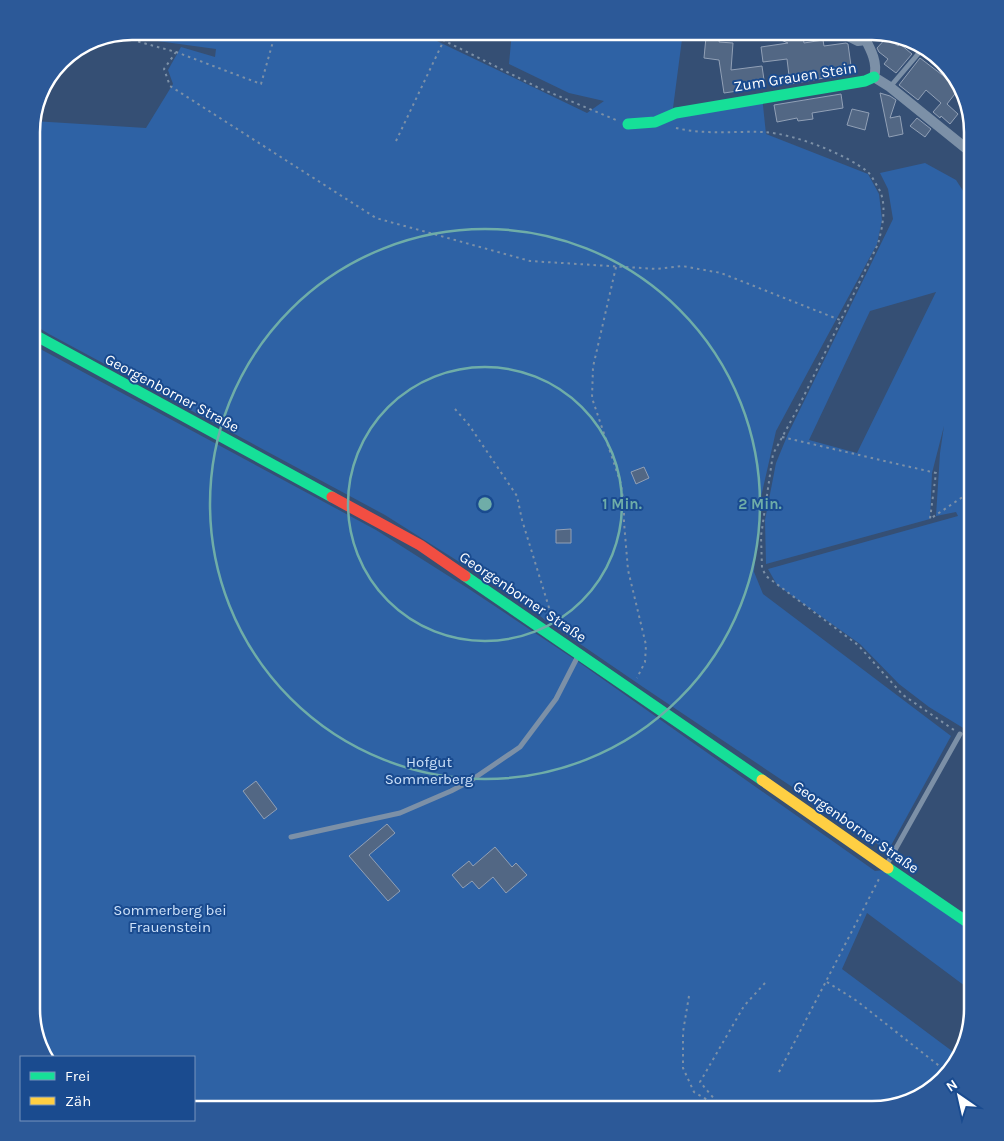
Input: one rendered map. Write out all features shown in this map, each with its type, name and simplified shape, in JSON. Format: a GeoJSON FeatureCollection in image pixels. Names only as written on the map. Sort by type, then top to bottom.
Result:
{"type":"FeatureCollection","features":[{"type":"Feature","properties":{"kind":"main road","name":"Zum Grauen Stein"},"geometry":{"type":"LineString","coordinates":[[628,124],[655,122],[676,113],[865,81],[874,77]]}},
{"type":"Feature","properties":{"kind":"main road","name":"Georgenborner Straße"},"geometry":{"type":"LineString","coordinates":[[40,338],[420,545],[964,920]]}},
{"type":"Feature","properties":{"kind":"street"},"geometry":{"type":"LineString","coordinates":[[866,40],[872,52],[874,77]]}},
{"type":"Feature","properties":{"kind":"street","name":"Zum Grauen Stein"},"geometry":{"type":"LineString","coordinates":[[874,77],[890,87],[964,147]]}},
{"type":"Feature","properties":{"kind":"lane"},"geometry":{"type":"LineString","coordinates":[[890,87],[919,53]]}},
{"type":"Feature","properties":{"kind":"lane"},"geometry":{"type":"LineString","coordinates":[[291,837],[400,813],[470,781],[520,747],[556,699],[577,661],[579,653]]}},
{"type":"Feature","properties":{"kind":"lane"},"geometry":{"type":"LineString","coordinates":[[886,866],[960,734]]}},
{"type":"Feature","properties":{"kind":"path"},"geometry":{"type":"LineString","coordinates":[[135,40],[176,52],[262,84],[274,40]]}},
{"type":"Feature","properties":{"kind":"path"},"geometry":{"type":"LineString","coordinates":[[396,141],[444,40],[537,87],[628,124]]}},
{"type":"Feature","properties":{"kind":"path"},"geometry":{"type":"LineString","coordinates":[[176,52],[164,69],[170,86],[376,218],[530,261],[657,269],[682,266],[721,273],[840,320]]}},
{"type":"Feature","properties":{"kind":"path"},"geometry":{"type":"LineString","coordinates":[[674,127],[693,132],[766,132],[796,137],[840,156],[869,173],[881,193],[884,221],[878,244],[773,454],[762,527],[762,568],[766,576],[858,645],[903,695],[960,734]]}},
{"type":"Feature","properties":{"kind":"path"},"geometry":{"type":"LineString","coordinates":[[616,267],[593,367],[592,398],[621,484],[628,570],[646,645],[645,662],[639,675],[629,688]]}},
{"type":"Feature","properties":{"kind":"path"},"geometry":{"type":"LineString","coordinates":[[455,409],[470,425],[517,496],[522,520],[551,614],[551,634]]}},
{"type":"Feature","properties":{"kind":"path"},"geometry":{"type":"LineString","coordinates":[[782,437],[936,473],[930,519],[964,496]]}},
{"type":"Feature","properties":{"kind":"path"},"geometry":{"type":"LineString","coordinates":[[779,1072],[886,866]]}},
{"type":"Feature","properties":{"kind":"path"},"geometry":{"type":"LineString","coordinates":[[827,982],[857,1001],[942,1068]]}},
{"type":"Feature","properties":{"kind":"path"},"geometry":{"type":"LineString","coordinates":[[715,1101],[700,1082],[744,1006],[765,983]]}},
{"type":"Feature","properties":{"kind":"path"},"geometry":{"type":"LineString","coordinates":[[689,996],[683,1032],[683,1068],[694,1092],[710,1101]]}},
{"type":"Feature","properties":{"kind":"green space"},"geometry":{"type":"Polygon","coordinates":[[[150,40],[435,40],[587,113],[604,101],[569,93],[509,64],[511,40],[682,40],[673,108],[762,96],[766,134],[868,174],[879,194],[882,220],[877,244],[776,431],[761,497],[754,572],[763,594],[951,736],[888,851],[545,620],[473,561],[464,565],[385,515],[40,328],[41,121],[146,128],[173,84],[168,70],[181,47],[215,57],[216,49],[150,40]]]}},
{"type":"Feature","properties":{"kind":"green space"},"geometry":{"type":"Polygon","coordinates":[[[925,163],[956,180],[964,192],[964,728],[929,707],[899,684],[860,644],[777,585],[768,569],[958,516],[956,512],[936,516],[940,453],[944,426],[932,473],[930,519],[766,564],[765,520],[776,463],[788,434],[893,219],[888,189],[880,173],[925,163]],[[936,292],[870,311],[809,440],[857,453],[936,292]]]}},
{"type":"Feature","properties":{"kind":"green space"},"geometry":{"type":"Polygon","coordinates":[[[40,349],[376,530],[577,661],[875,871],[885,870],[964,925],[964,985],[867,913],[842,969],[953,1052],[941,1070],[934,1071],[933,1078],[918,1089],[896,1098],[872,1101],[195,1101],[195,1056],[53,1056],[42,1027],[40,1009],[40,349]]]}},
{"type":"Feature","properties":{"kind":"building"},"geometry":{"type":"Polygon","coordinates":[[[706,40],[720,40],[719,42],[733,43],[731,70],[762,66],[765,87],[724,93],[719,60],[704,58],[706,40]]]}},
{"type":"Feature","properties":{"kind":"building"},"geometry":{"type":"Polygon","coordinates":[[[781,40],[804,40],[804,43],[823,40],[824,46],[846,43],[848,44],[852,73],[790,84],[787,59],[763,62],[761,47],[788,43],[781,40]]]}},
{"type":"Feature","properties":{"kind":"building"},"geometry":{"type":"Polygon","coordinates":[[[883,41],[894,43],[898,46],[901,45],[912,54],[896,73],[884,64],[888,59],[877,48],[883,41]]]}},
{"type":"Feature","properties":{"kind":"building"},"geometry":{"type":"Polygon","coordinates":[[[920,58],[947,78],[952,86],[955,93],[947,104],[958,114],[950,124],[933,112],[941,103],[926,90],[918,100],[899,85],[920,58]]]}},
{"type":"Feature","properties":{"kind":"building"},"geometry":{"type":"Polygon","coordinates":[[[880,93],[896,100],[890,118],[900,116],[903,134],[889,137],[880,93]]]}},
{"type":"Feature","properties":{"kind":"building"},"geometry":{"type":"Polygon","coordinates":[[[841,94],[843,108],[812,113],[813,119],[798,121],[797,118],[777,122],[774,105],[841,94]]]}},
{"type":"Feature","properties":{"kind":"building"},"geometry":{"type":"Polygon","coordinates":[[[852,109],[869,113],[865,130],[847,125],[852,109]]]}},
{"type":"Feature","properties":{"kind":"building"},"geometry":{"type":"Polygon","coordinates":[[[917,118],[931,129],[925,137],[910,126],[917,118]]]}},
{"type":"Feature","properties":{"kind":"building"},"geometry":{"type":"Polygon","coordinates":[[[644,467],[649,478],[636,484],[631,472],[644,467]]]}},
{"type":"Feature","properties":{"kind":"building"},"geometry":{"type":"Polygon","coordinates":[[[571,529],[571,543],[556,543],[556,530],[571,529]]]}},
{"type":"Feature","properties":{"kind":"building"},"geometry":{"type":"Polygon","coordinates":[[[256,781],[277,809],[264,819],[243,791],[256,781]]]}},
{"type":"Feature","properties":{"kind":"building"},"geometry":{"type":"Polygon","coordinates":[[[387,824],[395,833],[369,855],[400,891],[388,901],[349,856],[387,824]]]}},
{"type":"Feature","properties":{"kind":"building"},"geometry":{"type":"Polygon","coordinates":[[[495,847],[512,867],[516,863],[527,875],[506,893],[493,877],[479,889],[472,881],[463,888],[452,875],[469,861],[473,866],[495,847]]]}},
{"type":"Feature","properties":{"kind":"traffic: fast"},"geometry":{"type":"LineString","coordinates":[[628,124],[655,122],[676,113],[865,81],[874,77]]}},
{"type":"Feature","properties":{"kind":"traffic: fast"},"geometry":{"type":"LineString","coordinates":[[40,338],[332,497]]}},
{"type":"Feature","properties":{"kind":"traffic: fast"},"geometry":{"type":"LineString","coordinates":[[465,576],[762,780]]}},
{"type":"Feature","properties":{"kind":"traffic: fast"},"geometry":{"type":"LineString","coordinates":[[888,868],[964,920]]}},
{"type":"Feature","properties":{"kind":"traffic: slow"},"geometry":{"type":"LineString","coordinates":[[762,780],[888,868]]}},
{"type":"Feature","properties":{"kind":"traffic: jam"},"geometry":{"type":"LineString","coordinates":[[332,497],[420,545],[465,576]]}},
{"type":"Feature","properties":{"kind":"park label","name":"Hofgut Sommerberg"},"geometry":{"type":"Point","coordinates":[429,770]}},
{"type":"Feature","properties":{"kind":"park label","name":"Sommerberg bei Frauenstein"},"geometry":{"type":"Point","coordinates":[170,918]}}]}
